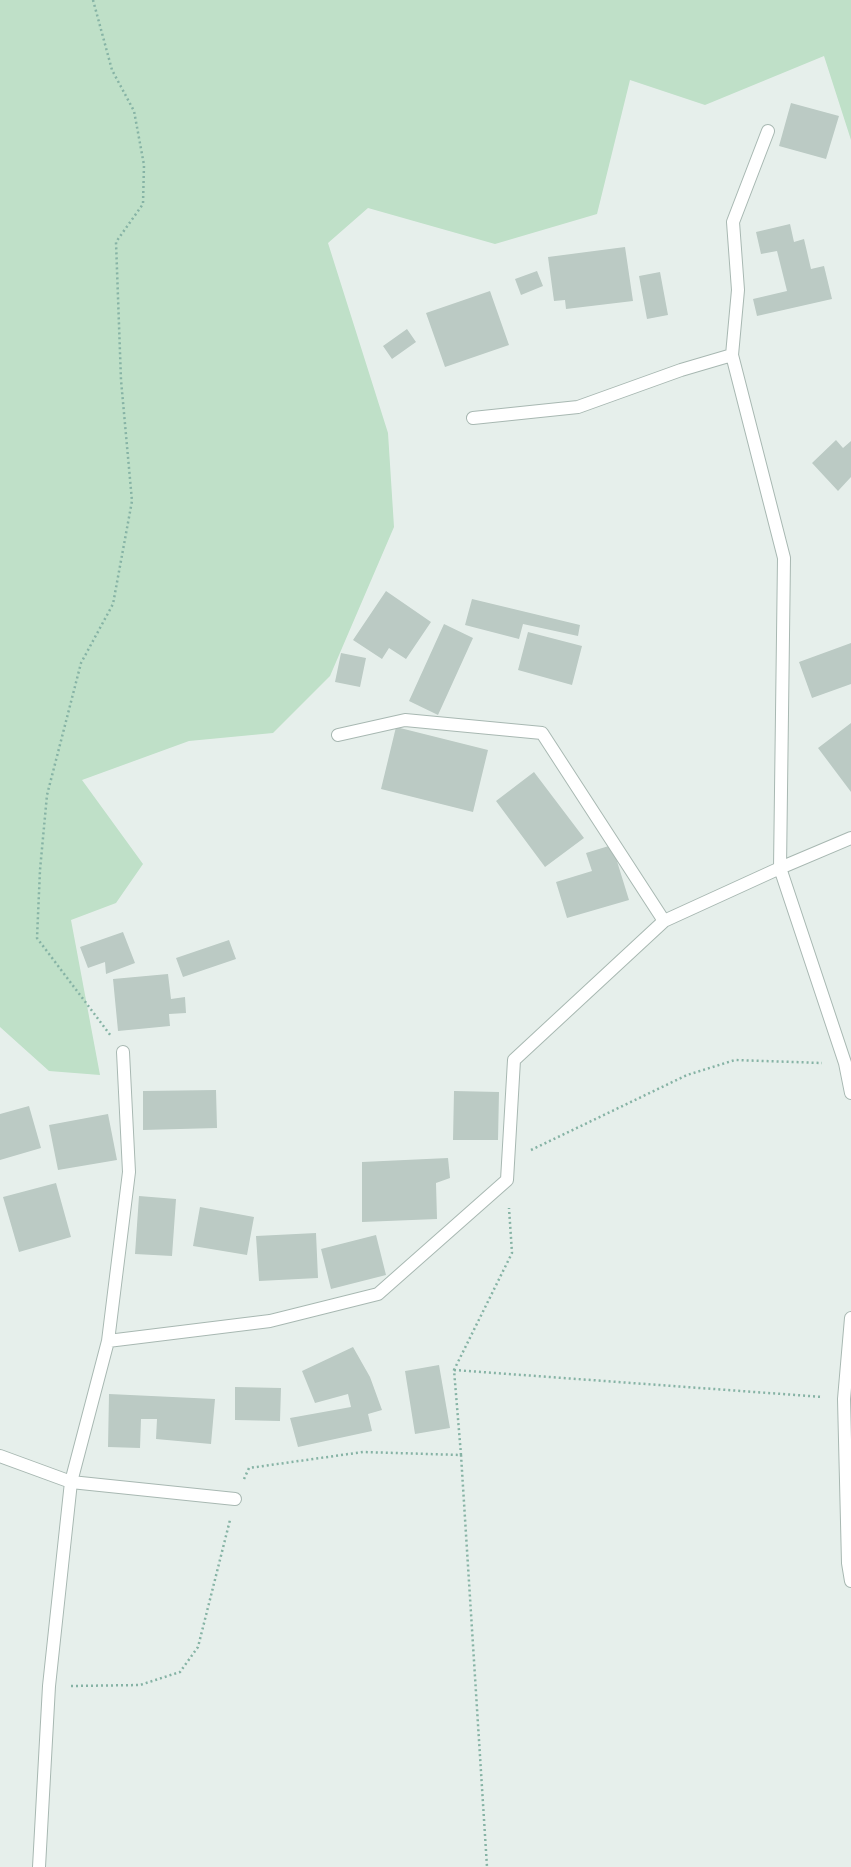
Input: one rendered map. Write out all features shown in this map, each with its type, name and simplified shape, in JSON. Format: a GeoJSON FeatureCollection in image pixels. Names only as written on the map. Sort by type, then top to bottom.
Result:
{"type":"FeatureCollection","features":[{"type":"Feature","properties":{"kind":"street"},"geometry":{"type":"LineString","coordinates":[[768,131],[733,222],[738,290],[732,354],[784,558],[780,868],[845,1064],[851,1093]]}},
{"type":"Feature","properties":{"kind":"street"},"geometry":{"type":"LineString","coordinates":[[473,418],[578,407],[681,370],[732,354]]}},
{"type":"Feature","properties":{"kind":"street"},"geometry":{"type":"LineString","coordinates":[[338,735],[405,720],[542,733],[664,921]]}},
{"type":"Feature","properties":{"kind":"street"},"geometry":{"type":"LineString","coordinates":[[108,1341],[270,1321],[378,1294],[507,1180],[514,1060],[664,921],[780,868],[851,838]]}},
{"type":"Feature","properties":{"kind":"street"},"geometry":{"type":"LineString","coordinates":[[39,1867],[48,1686],[71,1482],[108,1341],[129,1172],[123,1052]]}},
{"type":"Feature","properties":{"kind":"street"},"geometry":{"type":"LineString","coordinates":[[851,1318],[844,1399],[848,1563],[851,1581]]}},
{"type":"Feature","properties":{"kind":"street"},"geometry":{"type":"LineString","coordinates":[[0,1456],[71,1482],[235,1499]]}},
{"type":"Feature","properties":{"kind":"path"},"geometry":{"type":"LineString","coordinates":[[93,0],[112,70],[134,111],[144,165],[143,204],[116,242],[121,380],[132,501],[113,604],[81,663],[47,795],[40,870],[37,938],[123,1052]]}},
{"type":"Feature","properties":{"kind":"path"},"geometry":{"type":"LineString","coordinates":[[487,1867],[461,1454],[454,1370],[512,1253],[507,1180],[527,1152],[687,1075],[735,1060],[845,1064]]}},
{"type":"Feature","properties":{"kind":"path"},"geometry":{"type":"LineString","coordinates":[[454,1370],[844,1399]]}},
{"type":"Feature","properties":{"kind":"path"},"geometry":{"type":"LineString","coordinates":[[48,1686],[140,1685],[180,1672],[198,1647],[235,1499],[249,1468],[363,1452],[461,1454]]}},
{"type":"Feature","properties":{"kind":"green space"},"geometry":{"type":"Polygon","coordinates":[[[0,0],[851,0],[851,140],[824,56],[705,105],[630,80],[597,214],[495,244],[368,208],[328,243],[388,433],[394,527],[330,676],[273,733],[189,741],[82,780],[143,864],[116,903],[71,920],[100,1075],[49,1071],[0,1027],[0,0]]]}},
{"type":"Feature","properties":{"kind":"building"},"geometry":{"type":"Polygon","coordinates":[[[791,103],[839,116],[826,159],[779,146],[791,103]]]}},
{"type":"Feature","properties":{"kind":"building"},"geometry":{"type":"Polygon","coordinates":[[[790,224],[794,242],[804,239],[811,269],[824,266],[832,299],[757,316],[753,299],[787,291],[777,251],[761,254],[756,232],[790,224]]]}},
{"type":"Feature","properties":{"kind":"building"},"geometry":{"type":"Polygon","coordinates":[[[625,247],[633,301],[566,309],[565,300],[554,301],[548,257],[625,247]]]}},
{"type":"Feature","properties":{"kind":"building"},"geometry":{"type":"Polygon","coordinates":[[[537,271],[543,286],[521,295],[515,279],[537,271]]]}},
{"type":"Feature","properties":{"kind":"building"},"geometry":{"type":"Polygon","coordinates":[[[660,272],[668,315],[647,319],[639,276],[660,272]]]}},
{"type":"Feature","properties":{"kind":"building"},"geometry":{"type":"Polygon","coordinates":[[[490,291],[509,345],[445,367],[426,313],[490,291]]]}},
{"type":"Feature","properties":{"kind":"building"},"geometry":{"type":"Polygon","coordinates":[[[407,329],[416,342],[392,359],[383,346],[407,329]]]}},
{"type":"Feature","properties":{"kind":"building"},"geometry":{"type":"Polygon","coordinates":[[[836,440],[843,448],[851,441],[851,477],[838,491],[812,463],[836,440]]]}},
{"type":"Feature","properties":{"kind":"building"},"geometry":{"type":"Polygon","coordinates":[[[386,591],[431,622],[406,659],[389,648],[382,659],[353,640],[386,591]]]}},
{"type":"Feature","properties":{"kind":"building"},"geometry":{"type":"Polygon","coordinates":[[[472,599],[580,625],[578,636],[523,624],[519,639],[465,625],[472,599]]]}},
{"type":"Feature","properties":{"kind":"building"},"geometry":{"type":"Polygon","coordinates":[[[444,624],[473,638],[438,715],[409,701],[444,624]]]}},
{"type":"Feature","properties":{"kind":"building"},"geometry":{"type":"Polygon","coordinates":[[[528,632],[582,646],[572,685],[518,670],[528,632]]]}},
{"type":"Feature","properties":{"kind":"building"},"geometry":{"type":"Polygon","coordinates":[[[851,643],[851,684],[812,698],[799,662],[851,643]]]}},
{"type":"Feature","properties":{"kind":"building"},"geometry":{"type":"Polygon","coordinates":[[[341,653],[366,658],[360,687],[335,682],[341,653]]]}},
{"type":"Feature","properties":{"kind":"building"},"geometry":{"type":"Polygon","coordinates":[[[851,723],[851,792],[818,748],[851,723]]]}},
{"type":"Feature","properties":{"kind":"building"},"geometry":{"type":"Polygon","coordinates":[[[396,727],[488,750],[473,812],[381,789],[396,727]]]}},
{"type":"Feature","properties":{"kind":"building"},"geometry":{"type":"Polygon","coordinates":[[[534,772],[584,838],[545,867],[496,801],[534,772]]]}},
{"type":"Feature","properties":{"kind":"building"},"geometry":{"type":"Polygon","coordinates":[[[612,845],[629,900],[567,918],[556,882],[592,871],[586,853],[612,845]]]}},
{"type":"Feature","properties":{"kind":"building"},"geometry":{"type":"Polygon","coordinates":[[[123,932],[135,963],[106,974],[105,962],[88,968],[80,947],[123,932]]]}},
{"type":"Feature","properties":{"kind":"building"},"geometry":{"type":"Polygon","coordinates":[[[229,940],[236,959],[183,977],[176,958],[229,940]]]}},
{"type":"Feature","properties":{"kind":"building"},"geometry":{"type":"Polygon","coordinates":[[[168,974],[171,999],[185,997],[186,1013],[169,1014],[170,1026],[118,1031],[113,979],[168,974]]]}},
{"type":"Feature","properties":{"kind":"building"},"geometry":{"type":"Polygon","coordinates":[[[216,1090],[217,1128],[143,1130],[143,1091],[216,1090]]]}},
{"type":"Feature","properties":{"kind":"building"},"geometry":{"type":"Polygon","coordinates":[[[454,1091],[499,1092],[498,1140],[453,1140],[454,1091]]]}},
{"type":"Feature","properties":{"kind":"building"},"geometry":{"type":"Polygon","coordinates":[[[29,1106],[41,1148],[0,1160],[0,1114],[29,1106]]]}},
{"type":"Feature","properties":{"kind":"building"},"geometry":{"type":"Polygon","coordinates":[[[108,1114],[117,1160],[58,1170],[49,1125],[108,1114]]]}},
{"type":"Feature","properties":{"kind":"building"},"geometry":{"type":"Polygon","coordinates":[[[448,1158],[450,1178],[436,1183],[437,1219],[362,1222],[362,1162],[448,1158]]]}},
{"type":"Feature","properties":{"kind":"building"},"geometry":{"type":"Polygon","coordinates":[[[56,1183],[71,1237],[19,1252],[3,1197],[56,1183]]]}},
{"type":"Feature","properties":{"kind":"building"},"geometry":{"type":"Polygon","coordinates":[[[139,1196],[176,1199],[172,1256],[135,1254],[139,1196]]]}},
{"type":"Feature","properties":{"kind":"building"},"geometry":{"type":"Polygon","coordinates":[[[200,1207],[254,1217],[247,1255],[193,1246],[200,1207]]]}},
{"type":"Feature","properties":{"kind":"building"},"geometry":{"type":"Polygon","coordinates":[[[316,1233],[318,1278],[259,1281],[256,1236],[316,1233]]]}},
{"type":"Feature","properties":{"kind":"building"},"geometry":{"type":"Polygon","coordinates":[[[376,1235],[386,1275],[331,1289],[321,1249],[376,1235]]]}},
{"type":"Feature","properties":{"kind":"building"},"geometry":{"type":"Polygon","coordinates":[[[353,1347],[370,1377],[382,1410],[368,1414],[372,1431],[298,1447],[290,1418],[351,1407],[348,1394],[315,1403],[302,1371],[353,1347]]]}},
{"type":"Feature","properties":{"kind":"building"},"geometry":{"type":"Polygon","coordinates":[[[439,1365],[450,1428],[415,1434],[405,1371],[439,1365]]]}},
{"type":"Feature","properties":{"kind":"building"},"geometry":{"type":"Polygon","coordinates":[[[235,1387],[281,1388],[280,1421],[235,1420],[235,1387]]]}},
{"type":"Feature","properties":{"kind":"building"},"geometry":{"type":"Polygon","coordinates":[[[109,1394],[215,1399],[211,1444],[156,1439],[157,1419],[141,1419],[140,1448],[108,1447],[109,1394]]]}}]}
